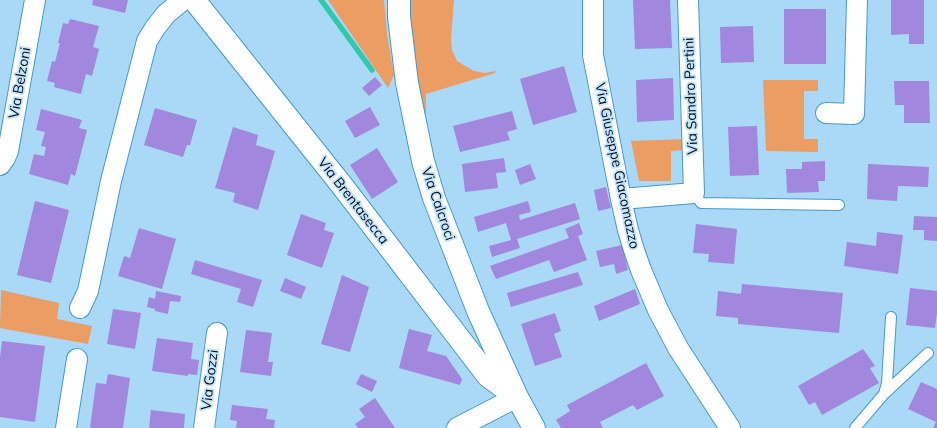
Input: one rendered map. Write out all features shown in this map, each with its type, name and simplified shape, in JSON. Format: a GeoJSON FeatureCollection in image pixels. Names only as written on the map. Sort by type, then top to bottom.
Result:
{"type":"FeatureCollection","features":[{"type":"Feature","properties":{"kind":"street","name":"Via Belzoni"},"geometry":{"type":"LineString","coordinates":[[0,165],[8,151],[35,0]]}},
{"type":"Feature","properties":{"kind":"street"},"geometry":{"type":"LineString","coordinates":[[80,308],[88,291],[111,181],[147,41],[166,14],[183,0]]}},
{"type":"Feature","properties":{"kind":"street","name":"Via Brentasecca"},"geometry":{"type":"LineString","coordinates":[[194,0],[340,183],[488,376],[517,397]]}},
{"type":"Feature","properties":{"kind":"street","name":"Via Calcroci"},"geometry":{"type":"LineString","coordinates":[[399,0],[399,17],[407,83],[423,161],[434,198],[478,311],[517,397],[534,428]]}},
{"type":"Feature","properties":{"kind":"street","name":"Via Giuseppe Giacomazzo"},"geometry":{"type":"LineString","coordinates":[[593,0],[593,55],[621,199],[634,250],[658,310],[678,348],[730,428]]}},
{"type":"Feature","properties":{"kind":"street","name":"Via Sandro Pertini"},"geometry":{"type":"LineString","coordinates":[[688,0],[694,193]]}},
{"type":"Feature","properties":{"kind":"street"},"geometry":{"type":"LineString","coordinates":[[826,113],[854,114],[857,0]]}},
{"type":"Feature","properties":{"kind":"street"},"geometry":{"type":"LineString","coordinates":[[621,199],[694,193]]}},
{"type":"Feature","properties":{"kind":"street","name":"Via Gozzi"},"geometry":{"type":"LineString","coordinates":[[204,428],[217,333]]}},
{"type":"Feature","properties":{"kind":"street"},"geometry":{"type":"LineString","coordinates":[[66,428],[77,359]]}},
{"type":"Feature","properties":{"kind":"street"},"geometry":{"type":"LineString","coordinates":[[457,428],[517,397]]}},
{"type":"Feature","properties":{"kind":"lane"},"geometry":{"type":"LineString","coordinates":[[694,193],[701,204],[838,206]]}},
{"type":"Feature","properties":{"kind":"lane"},"geometry":{"type":"LineString","coordinates":[[884,394],[887,382],[891,317]]}},
{"type":"Feature","properties":{"kind":"lane"},"geometry":{"type":"LineString","coordinates":[[855,428],[884,394],[928,353]]}},
{"type":"Feature","properties":{"kind":"shaded area"},"geometry":{"type":"Polygon","coordinates":[[[328,0],[384,0],[387,34],[394,75],[388,88],[328,0]]]}},
{"type":"Feature","properties":{"kind":"shaded area"},"geometry":{"type":"Polygon","coordinates":[[[409,0],[454,0],[451,39],[452,50],[457,61],[474,71],[485,73],[496,71],[495,73],[426,94],[426,124],[412,43],[409,0]]]}},
{"type":"Feature","properties":{"kind":"shaded area"},"geometry":{"type":"Polygon","coordinates":[[[763,80],[818,80],[818,91],[804,91],[804,139],[818,139],[818,152],[766,151],[763,80]]]}},
{"type":"Feature","properties":{"kind":"shaded area"},"geometry":{"type":"Polygon","coordinates":[[[685,139],[685,150],[671,151],[671,181],[639,181],[631,141],[685,139]]]}},
{"type":"Feature","properties":{"kind":"shaded area"},"geometry":{"type":"Polygon","coordinates":[[[1,290],[59,303],[57,319],[92,326],[88,344],[0,328],[1,290]]]}},
{"type":"Feature","properties":{"kind":"building"},"geometry":{"type":"Polygon","coordinates":[[[93,0],[128,0],[125,13],[92,5],[93,0]]]}},
{"type":"Feature","properties":{"kind":"building"},"geometry":{"type":"Polygon","coordinates":[[[633,0],[670,0],[672,48],[635,49],[633,0]]]}},
{"type":"Feature","properties":{"kind":"building"},"geometry":{"type":"Polygon","coordinates":[[[891,0],[924,0],[924,44],[909,44],[909,34],[891,35],[891,0]]]}},
{"type":"Feature","properties":{"kind":"building"},"geometry":{"type":"Polygon","coordinates":[[[784,9],[826,9],[826,64],[784,64],[784,9]]]}},
{"type":"Feature","properties":{"kind":"building"},"geometry":{"type":"Polygon","coordinates":[[[70,19],[99,26],[93,47],[99,49],[92,76],[86,74],[81,94],[54,87],[55,83],[47,81],[52,61],[55,62],[63,23],[68,24],[70,19]]]}},
{"type":"Feature","properties":{"kind":"building"},"geometry":{"type":"Polygon","coordinates":[[[753,26],[754,62],[721,63],[720,27],[753,26]]]}},
{"type":"Feature","properties":{"kind":"building"},"geometry":{"type":"Polygon","coordinates":[[[564,66],[577,112],[533,125],[520,79],[564,66]]]}},
{"type":"Feature","properties":{"kind":"building"},"geometry":{"type":"Polygon","coordinates":[[[375,77],[382,85],[369,96],[362,88],[375,77]]]}},
{"type":"Feature","properties":{"kind":"building"},"geometry":{"type":"Polygon","coordinates":[[[673,78],[674,120],[637,122],[636,80],[673,78]]]}},
{"type":"Feature","properties":{"kind":"building"},"geometry":{"type":"Polygon","coordinates":[[[894,81],[929,81],[930,123],[904,123],[904,105],[895,105],[894,81]]]}},
{"type":"Feature","properties":{"kind":"building"},"geometry":{"type":"Polygon","coordinates":[[[370,107],[380,125],[355,138],[345,121],[370,107]]]}},
{"type":"Feature","properties":{"kind":"building"},"geometry":{"type":"Polygon","coordinates":[[[155,108],[197,120],[190,145],[187,145],[183,157],[144,145],[155,108]]]}},
{"type":"Feature","properties":{"kind":"building"},"geometry":{"type":"Polygon","coordinates":[[[41,109],[82,120],[79,128],[87,130],[75,176],[71,174],[68,185],[29,174],[34,154],[44,156],[46,147],[41,146],[45,132],[36,130],[41,109]]]}},
{"type":"Feature","properties":{"kind":"building"},"geometry":{"type":"Polygon","coordinates":[[[512,111],[517,129],[507,132],[510,140],[460,152],[453,126],[512,111]]]}},
{"type":"Feature","properties":{"kind":"building"},"geometry":{"type":"Polygon","coordinates":[[[757,126],[759,175],[730,176],[728,127],[757,126]]]}},
{"type":"Feature","properties":{"kind":"building"},"geometry":{"type":"Polygon","coordinates":[[[233,127],[258,135],[256,145],[275,151],[258,210],[233,202],[235,193],[215,188],[233,127]]]}},
{"type":"Feature","properties":{"kind":"building"},"geometry":{"type":"Polygon","coordinates":[[[377,148],[398,182],[372,199],[350,165],[377,148]]]}},
{"type":"Feature","properties":{"kind":"building"},"geometry":{"type":"Polygon","coordinates":[[[504,158],[506,172],[496,173],[498,188],[465,192],[462,164],[504,158]]]}},
{"type":"Feature","properties":{"kind":"building"},"geometry":{"type":"Polygon","coordinates":[[[825,161],[825,181],[818,181],[819,192],[787,193],[786,169],[802,169],[802,162],[825,161]]]}},
{"type":"Feature","properties":{"kind":"building"},"geometry":{"type":"Polygon","coordinates":[[[530,164],[536,179],[520,185],[515,170],[530,164]]]}},
{"type":"Feature","properties":{"kind":"building"},"geometry":{"type":"Polygon","coordinates":[[[868,164],[929,167],[928,187],[898,186],[897,201],[867,199],[868,164]]]}},
{"type":"Feature","properties":{"kind":"building"},"geometry":{"type":"Polygon","coordinates":[[[606,187],[611,208],[598,211],[594,190],[606,187]]]}},
{"type":"Feature","properties":{"kind":"building"},"geometry":{"type":"Polygon","coordinates":[[[35,201],[69,210],[51,283],[17,275],[35,201]]]}},
{"type":"Feature","properties":{"kind":"building"},"geometry":{"type":"Polygon","coordinates":[[[528,201],[531,212],[519,215],[520,220],[575,203],[580,219],[517,239],[520,248],[492,257],[489,246],[511,240],[506,223],[478,232],[474,217],[528,201]]]}},
{"type":"Feature","properties":{"kind":"building"},"geometry":{"type":"Polygon","coordinates":[[[301,214],[326,223],[324,230],[334,233],[322,268],[287,255],[301,214]]]}},
{"type":"Feature","properties":{"kind":"building"},"geometry":{"type":"Polygon","coordinates":[[[914,216],[937,217],[937,241],[924,240],[924,230],[913,230],[914,216]]]}},
{"type":"Feature","properties":{"kind":"building"},"geometry":{"type":"Polygon","coordinates":[[[579,223],[583,234],[578,236],[587,260],[554,272],[549,260],[496,279],[490,266],[569,238],[565,229],[579,223]]]}},
{"type":"Feature","properties":{"kind":"building"},"geometry":{"type":"Polygon","coordinates":[[[696,224],[737,229],[734,264],[708,262],[709,254],[693,253],[696,224]]]}},
{"type":"Feature","properties":{"kind":"building"},"geometry":{"type":"Polygon","coordinates":[[[139,228],[176,239],[162,289],[118,276],[124,256],[130,258],[139,228]]]}},
{"type":"Feature","properties":{"kind":"building"},"geometry":{"type":"Polygon","coordinates":[[[877,232],[903,235],[898,274],[844,266],[847,242],[876,246],[877,232]]]}},
{"type":"Feature","properties":{"kind":"building"},"geometry":{"type":"Polygon","coordinates":[[[622,245],[628,270],[616,274],[614,264],[600,267],[596,251],[622,245]]]}},
{"type":"Feature","properties":{"kind":"building"},"geometry":{"type":"Polygon","coordinates":[[[195,260],[262,280],[253,307],[237,302],[241,289],[191,274],[195,260]]]}},
{"type":"Feature","properties":{"kind":"building"},"geometry":{"type":"Polygon","coordinates":[[[578,272],[583,285],[511,307],[507,293],[578,272]]]}},
{"type":"Feature","properties":{"kind":"building"},"geometry":{"type":"Polygon","coordinates":[[[342,275],[369,287],[350,352],[321,344],[342,275]]]}},
{"type":"Feature","properties":{"kind":"building"},"geometry":{"type":"Polygon","coordinates":[[[285,278],[306,287],[301,299],[280,291],[285,278]]]}},
{"type":"Feature","properties":{"kind":"building"},"geometry":{"type":"Polygon","coordinates":[[[742,284],[843,293],[839,333],[738,324],[738,318],[716,316],[718,291],[741,294],[742,284]]]}},
{"type":"Feature","properties":{"kind":"building"},"geometry":{"type":"Polygon","coordinates":[[[910,288],[937,291],[937,314],[935,328],[906,325],[910,288]]]}},
{"type":"Feature","properties":{"kind":"building"},"geometry":{"type":"Polygon","coordinates":[[[635,289],[640,304],[599,321],[594,306],[635,289]]]}},
{"type":"Feature","properties":{"kind":"building"},"geometry":{"type":"Polygon","coordinates":[[[156,291],[181,296],[180,302],[170,301],[168,314],[155,311],[155,309],[147,307],[149,297],[155,299],[156,291]]]}},
{"type":"Feature","properties":{"kind":"building"},"geometry":{"type":"Polygon","coordinates":[[[113,309],[141,313],[135,349],[107,344],[113,309]]]}},
{"type":"Feature","properties":{"kind":"building"},"geometry":{"type":"Polygon","coordinates":[[[555,313],[561,331],[554,334],[562,357],[535,366],[521,324],[555,313]]]}},
{"type":"Feature","properties":{"kind":"building"},"geometry":{"type":"Polygon","coordinates":[[[409,329],[432,335],[427,351],[446,356],[462,379],[460,385],[399,368],[409,329]]]}},
{"type":"Feature","properties":{"kind":"building"},"geometry":{"type":"Polygon","coordinates":[[[246,330],[272,333],[268,362],[273,362],[271,376],[240,372],[246,330]]]}},
{"type":"Feature","properties":{"kind":"building"},"geometry":{"type":"Polygon","coordinates":[[[157,338],[193,343],[191,359],[199,360],[197,375],[188,374],[188,376],[152,371],[157,338]]]}},
{"type":"Feature","properties":{"kind":"building"},"geometry":{"type":"Polygon","coordinates":[[[2,341],[45,346],[35,422],[0,417],[0,357],[2,341]]]}},
{"type":"Feature","properties":{"kind":"building"},"geometry":{"type":"Polygon","coordinates":[[[863,349],[875,366],[870,368],[879,383],[822,415],[815,402],[809,405],[798,386],[863,349]]]}},
{"type":"Feature","properties":{"kind":"building"},"geometry":{"type":"Polygon","coordinates":[[[646,363],[664,396],[637,410],[633,405],[600,422],[603,428],[561,428],[556,420],[570,411],[567,405],[646,363]]]}},
{"type":"Feature","properties":{"kind":"building"},"geometry":{"type":"Polygon","coordinates":[[[108,374],[130,378],[123,428],[90,428],[96,383],[106,384],[108,374]]]}},
{"type":"Feature","properties":{"kind":"building"},"geometry":{"type":"Polygon","coordinates":[[[361,374],[377,381],[372,392],[356,384],[361,374]]]}},
{"type":"Feature","properties":{"kind":"building"},"geometry":{"type":"Polygon","coordinates":[[[921,382],[937,389],[937,428],[933,428],[936,422],[908,409],[921,382]]]}},
{"type":"Feature","properties":{"kind":"building"},"geometry":{"type":"Polygon","coordinates":[[[375,398],[395,428],[358,428],[355,424],[365,417],[359,409],[375,398]]]}},
{"type":"Feature","properties":{"kind":"building"},"geometry":{"type":"Polygon","coordinates":[[[232,405],[268,409],[266,419],[275,420],[274,428],[236,428],[237,421],[230,420],[232,405]]]}},
{"type":"Feature","properties":{"kind":"building"},"geometry":{"type":"Polygon","coordinates":[[[151,410],[185,414],[184,428],[149,428],[151,410]]]}},
{"type":"Feature","properties":{"kind":"waterway"},"geometry":{"type":"LineString","coordinates":[[321,0],[372,70]]}}]}
